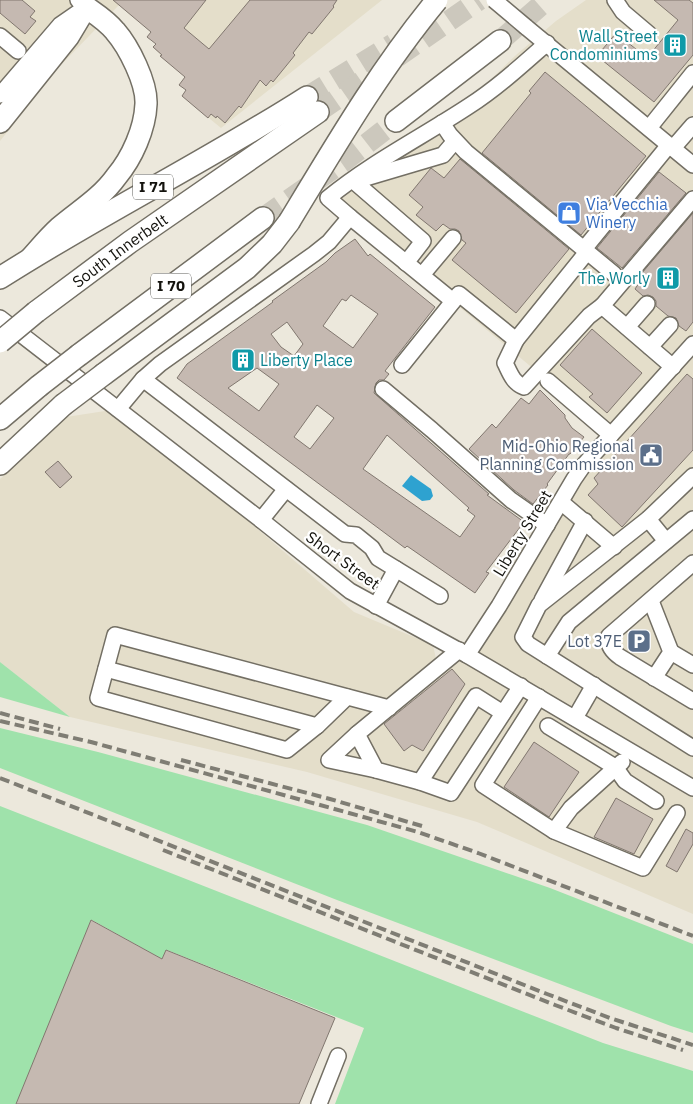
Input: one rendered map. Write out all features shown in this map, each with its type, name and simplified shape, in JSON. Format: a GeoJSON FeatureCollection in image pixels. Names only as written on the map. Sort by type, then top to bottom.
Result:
{"type":"FeatureCollection","features":[{"type":"Feature","properties":{"kind":"highway"},"geometry":{"type":"LineString","coordinates":[[0,464],[63,405],[247,268],[272,244],[289,222],[369,90],[410,32],[437,0]]}},
{"type":"Feature","properties":{"kind":"highway"},"geometry":{"type":"LineString","coordinates":[[0,122],[68,36],[82,3],[115,30],[126,46],[144,86],[146,103],[142,125],[126,163],[116,178],[90,204],[59,228],[31,258]]}},
{"type":"Feature","properties":{"kind":"highway"},"geometry":{"type":"LineString","coordinates":[[396,121],[500,40]]}},
{"type":"Feature","properties":{"kind":"highway","name":"South Innerbelt"},"geometry":{"type":"LineString","coordinates":[[0,342],[36,312],[313,105],[224,147],[31,258]]}},
{"type":"Feature","properties":{"kind":"highway","name":"I 70"},"geometry":{"type":"LineString","coordinates":[[0,419],[79,355],[263,218]]}},
{"type":"Feature","properties":{"kind":"highway","name":"I 71"},"geometry":{"type":"LineString","coordinates":[[0,278],[31,258]]}},
{"type":"Feature","properties":{"kind":"street"},"geometry":{"type":"LineString","coordinates":[[494,0],[693,165]]}},
{"type":"Feature","properties":{"kind":"street"},"geometry":{"type":"LineString","coordinates":[[615,0],[623,12],[649,34]]}},
{"type":"Feature","properties":{"kind":"street"},"geometry":{"type":"LineString","coordinates":[[0,95],[5,79],[82,3]]}},
{"type":"Feature","properties":{"kind":"street"},"geometry":{"type":"LineString","coordinates":[[0,36],[18,51]]}},
{"type":"Feature","properties":{"kind":"street"},"geometry":{"type":"LineString","coordinates":[[453,301],[328,198],[387,155],[480,98],[546,43]]}},
{"type":"Feature","properties":{"kind":"street"},"geometry":{"type":"LineString","coordinates":[[649,128],[693,73]]}},
{"type":"Feature","properties":{"kind":"street"},"geometry":{"type":"LineString","coordinates":[[442,123],[466,152],[618,279]]}},
{"type":"Feature","properties":{"kind":"street"},"geometry":{"type":"LineString","coordinates":[[693,125],[671,146],[585,251],[516,340],[505,363],[518,385],[524,386],[589,316],[602,306],[618,279],[693,199]]}},
{"type":"Feature","properties":{"kind":"street"},"geometry":{"type":"LineString","coordinates":[[406,263],[423,241],[357,184],[362,179],[442,155],[455,141]]}},
{"type":"Feature","properties":{"kind":"street"},"geometry":{"type":"LineString","coordinates":[[118,409],[143,379],[160,364],[314,254],[335,236],[350,217]]}},
{"type":"Feature","properties":{"kind":"street"},"geometry":{"type":"LineString","coordinates":[[422,275],[453,238]]}},
{"type":"Feature","properties":{"kind":"street"},"geometry":{"type":"LineString","coordinates":[[402,365],[459,294],[516,340]]}},
{"type":"Feature","properties":{"kind":"street"},"geometry":{"type":"LineString","coordinates":[[627,327],[647,304]]}},
{"type":"Feature","properties":{"kind":"street"},"geometry":{"type":"LineString","coordinates":[[602,306],[673,367]]}},
{"type":"Feature","properties":{"kind":"street","name":"Short Street"},"geometry":{"type":"LineString","coordinates":[[0,318],[262,520],[333,578],[376,606],[413,624],[521,686],[693,788]]}},
{"type":"Feature","properties":{"kind":"street"},"geometry":{"type":"LineString","coordinates":[[650,347],[670,325]]}},
{"type":"Feature","properties":{"kind":"street","name":"Liberty Street"},"geometry":{"type":"LineString","coordinates":[[376,770],[329,760],[389,708],[463,653],[499,606],[584,466],[693,344]]}},
{"type":"Feature","properties":{"kind":"street"},"geometry":{"type":"LineString","coordinates":[[143,379],[345,534],[356,535],[372,548],[378,558],[440,596]]}},
{"type":"Feature","properties":{"kind":"street"},"geometry":{"type":"LineString","coordinates":[[548,381],[611,436]]}},
{"type":"Feature","properties":{"kind":"street"},"geometry":{"type":"LineString","coordinates":[[382,389],[432,430],[511,500],[547,525]]}},
{"type":"Feature","properties":{"kind":"street"},"geometry":{"type":"LineString","coordinates":[[539,605],[648,519],[693,476]]}},
{"type":"Feature","properties":{"kind":"street"},"geometry":{"type":"LineString","coordinates":[[262,520],[286,488]]}},
{"type":"Feature","properties":{"kind":"street"},"geometry":{"type":"LineString","coordinates":[[561,502],[614,547]]}},
{"type":"Feature","properties":{"kind":"street"},"geometry":{"type":"LineString","coordinates":[[648,519],[666,541]]}},
{"type":"Feature","properties":{"kind":"street"},"geometry":{"type":"LineString","coordinates":[[548,656],[569,622],[693,519]]}},
{"type":"Feature","properties":{"kind":"street"},"geometry":{"type":"LineString","coordinates":[[584,521],[523,637],[528,644],[693,748]]}},
{"type":"Feature","properties":{"kind":"street"},"geometry":{"type":"LineString","coordinates":[[693,563],[609,636],[608,642],[612,651],[620,658],[693,701]]}},
{"type":"Feature","properties":{"kind":"street"},"geometry":{"type":"LineString","coordinates":[[376,606],[396,569]]}},
{"type":"Feature","properties":{"kind":"street"},"geometry":{"type":"LineString","coordinates":[[651,600],[671,652],[693,665]]}},
{"type":"Feature","properties":{"kind":"street"},"geometry":{"type":"LineString","coordinates":[[347,697],[318,726],[287,750],[98,698],[115,635],[389,708]]}},
{"type":"Feature","properties":{"kind":"street"},"geometry":{"type":"LineString","coordinates":[[654,678],[671,652]]}},
{"type":"Feature","properties":{"kind":"street"},"geometry":{"type":"LineString","coordinates":[[106,669],[318,726]]}},
{"type":"Feature","properties":{"kind":"street"},"geometry":{"type":"LineString","coordinates":[[575,718],[594,685]]}},
{"type":"Feature","properties":{"kind":"street"},"geometry":{"type":"LineString","coordinates":[[357,734],[376,770],[452,793],[521,686]]}},
{"type":"Feature","properties":{"kind":"street"},"geometry":{"type":"LineString","coordinates":[[420,782],[476,696],[503,713]]}},
{"type":"Feature","properties":{"kind":"street"},"geometry":{"type":"LineString","coordinates":[[539,697],[483,785],[554,831],[643,868],[677,813]]}},
{"type":"Feature","properties":{"kind":"street"},"geometry":{"type":"LineString","coordinates":[[548,726],[616,768],[625,782],[656,801]]}},
{"type":"Feature","properties":{"kind":"street"},"geometry":{"type":"LineString","coordinates":[[554,831],[571,808],[632,752]]}},
{"type":"Feature","properties":{"kind":"street"},"geometry":{"type":"LineString","coordinates":[[320,1104],[338,1056]]}},
{"type":"Feature","properties":{"kind":"shaded area"},"geometry":{"type":"Polygon","coordinates":[[[0,0],[382,0],[221,128],[182,96],[186,90],[179,85],[185,77],[160,56],[153,47],[156,44],[151,32],[119,5],[60,66],[0,141],[0,0]]]}},
{"type":"Feature","properties":{"kind":"shaded area"},"geometry":{"type":"Polygon","coordinates":[[[586,0],[693,0],[693,914],[477,822],[307,772],[70,717],[0,662],[0,479],[66,417],[118,409],[354,612],[433,645],[436,659],[483,632],[608,431],[325,195],[340,180],[483,87],[516,55],[556,21],[586,0]]]}},
{"type":"Feature","properties":{"kind":"green space"},"geometry":{"type":"Polygon","coordinates":[[[0,662],[70,717],[0,697],[0,662]]]}},
{"type":"Feature","properties":{"kind":"green space"},"geometry":{"type":"Polygon","coordinates":[[[0,728],[98,752],[367,825],[550,888],[693,944],[693,1033],[337,900],[0,768],[0,728]]]}},
{"type":"Feature","properties":{"kind":"green space"},"geometry":{"type":"Polygon","coordinates":[[[0,806],[603,1043],[693,1071],[693,1104],[335,1104],[364,1028],[167,950],[162,959],[92,920],[21,1104],[0,1104],[0,806]]]}},
{"type":"Feature","properties":{"kind":"water"},"geometry":{"type":"Polygon","coordinates":[[[411,475],[431,489],[433,496],[430,500],[422,501],[402,486],[411,475]]]}},
{"type":"Feature","properties":{"kind":"building"},"geometry":{"type":"Polygon","coordinates":[[[0,0],[22,0],[35,11],[30,17],[36,21],[25,34],[0,13],[0,0]]]}},
{"type":"Feature","properties":{"kind":"building"},"geometry":{"type":"Polygon","coordinates":[[[113,0],[206,0],[184,28],[209,49],[250,0],[337,0],[334,7],[312,34],[309,32],[293,53],[295,55],[273,82],[271,80],[266,86],[260,80],[241,108],[239,106],[225,123],[217,116],[216,118],[211,114],[208,118],[182,96],[186,90],[179,85],[185,77],[160,56],[162,55],[153,47],[156,44],[147,37],[151,32],[113,0]]]}},
{"type":"Feature","properties":{"kind":"building","name":"Wall Street Condominiums"},"geometry":{"type":"Polygon","coordinates":[[[654,0],[689,0],[693,3],[693,55],[654,102],[597,56],[616,33],[647,58],[678,20],[654,0]]]}},
{"type":"Feature","properties":{"kind":"building"},"geometry":{"type":"Polygon","coordinates":[[[545,72],[646,156],[581,235],[482,153],[531,93],[529,91],[545,72]]]}},
{"type":"Feature","properties":{"kind":"building"},"geometry":{"type":"Polygon","coordinates":[[[460,159],[569,249],[516,313],[452,260],[466,243],[462,240],[459,231],[450,229],[443,224],[436,231],[416,215],[423,207],[409,195],[431,168],[444,178],[460,159]]]}},
{"type":"Feature","properties":{"kind":"building"},"geometry":{"type":"Polygon","coordinates":[[[659,172],[686,193],[622,268],[597,248],[659,172]]]}},
{"type":"Feature","properties":{"kind":"building","name":"The Worly"},"geometry":{"type":"Polygon","coordinates":[[[693,213],[693,322],[686,331],[679,326],[676,318],[668,316],[656,306],[656,301],[653,297],[643,296],[635,289],[639,283],[636,280],[693,213]]]}},
{"type":"Feature","properties":{"kind":"building"},"geometry":{"type":"Polygon","coordinates":[[[355,239],[368,256],[370,254],[435,307],[385,371],[389,374],[384,380],[379,380],[376,383],[374,393],[489,494],[487,495],[524,522],[486,572],[489,573],[475,593],[407,546],[405,548],[177,378],[187,364],[273,302],[355,239]],[[351,295],[346,301],[342,299],[323,326],[353,348],[378,314],[351,295]],[[287,322],[271,334],[281,347],[294,356],[303,344],[287,322]],[[257,368],[228,388],[259,411],[279,384],[257,368]],[[317,405],[294,437],[310,449],[334,418],[317,405]],[[387,435],[363,469],[460,537],[475,516],[467,510],[469,508],[387,435]]]}},
{"type":"Feature","properties":{"kind":"building"},"geometry":{"type":"Polygon","coordinates":[[[592,329],[642,373],[607,413],[589,397],[593,394],[560,365],[592,329]]]}},
{"type":"Feature","properties":{"kind":"building"},"geometry":{"type":"Polygon","coordinates":[[[687,374],[693,379],[693,450],[622,527],[588,495],[598,484],[594,478],[687,374]]]}},
{"type":"Feature","properties":{"kind":"building"},"geometry":{"type":"Polygon","coordinates":[[[540,390],[565,415],[572,428],[584,437],[569,454],[533,504],[514,490],[469,449],[492,424],[496,428],[521,398],[529,404],[540,390]]]}},
{"type":"Feature","properties":{"kind":"building"},"geometry":{"type":"Polygon","coordinates":[[[58,461],[72,477],[60,488],[45,472],[58,461]]]}},
{"type":"Feature","properties":{"kind":"building"},"geometry":{"type":"Polygon","coordinates":[[[452,669],[465,684],[423,751],[412,745],[404,751],[384,724],[452,669]]]}},
{"type":"Feature","properties":{"kind":"building"},"geometry":{"type":"Polygon","coordinates":[[[534,742],[579,772],[549,817],[504,787],[534,742]]]}},
{"type":"Feature","properties":{"kind":"building"},"geometry":{"type":"Polygon","coordinates":[[[616,798],[653,819],[634,854],[594,837],[616,798]]]}},
{"type":"Feature","properties":{"kind":"building"},"geometry":{"type":"Polygon","coordinates":[[[686,829],[693,833],[693,844],[677,872],[666,866],[686,829]]]}},
{"type":"Feature","properties":{"kind":"building"},"geometry":{"type":"Polygon","coordinates":[[[91,920],[162,959],[166,950],[335,1018],[299,1104],[16,1104],[91,920]]]}},
{"type":"Feature","properties":{"kind":"tunnel"},"geometry":{"type":"LineString","coordinates":[[318,112],[479,0]]}},
{"type":"Feature","properties":{"kind":"tunnel"},"geometry":{"type":"LineString","coordinates":[[500,41],[547,0]]}},
{"type":"Feature","properties":{"kind":"tunnel"},"geometry":{"type":"LineString","coordinates":[[307,97],[393,44]]}},
{"type":"Feature","properties":{"kind":"tunnel"},"geometry":{"type":"LineString","coordinates":[[263,218],[347,159],[396,121]]}},
{"type":"Feature","properties":{"kind":"railway"},"geometry":{"type":"LineString","coordinates":[[0,713],[60,729]]}},
{"type":"Feature","properties":{"kind":"railway"},"geometry":{"type":"LineString","coordinates":[[0,721],[91,742],[418,832],[478,853],[693,936]]}},
{"type":"Feature","properties":{"kind":"railway"},"geometry":{"type":"LineString","coordinates":[[181,760],[330,799],[422,826]]}},
{"type":"Feature","properties":{"kind":"railway"},"geometry":{"type":"LineString","coordinates":[[0,778],[547,994],[610,1018],[693,1045]]}},
{"type":"Feature","properties":{"kind":"railway"},"geometry":{"type":"LineString","coordinates":[[163,850],[555,1005],[683,1050]]}},
{"type":"Feature","properties":{"kind":"place","name":"Wall Street Condominiums"},"geometry":{"type":"Point","coordinates":[675,45]}},
{"type":"Feature","properties":{"kind":"place","name":"Via Vecchia Winery"},"geometry":{"type":"Point","coordinates":[569,213]}},
{"type":"Feature","properties":{"kind":"place","name":"The Worly"},"geometry":{"type":"Point","coordinates":[668,278]}},
{"type":"Feature","properties":{"kind":"place","name":"Liberty Place"},"geometry":{"type":"Point","coordinates":[243,360]}},
{"type":"Feature","properties":{"kind":"place","name":"Mid-Ohio Regional Planning Commission"},"geometry":{"type":"Point","coordinates":[651,455]}},
{"type":"Feature","properties":{"kind":"place","name":"Lot 37E"},"geometry":{"type":"Point","coordinates":[639,641]}}]}
